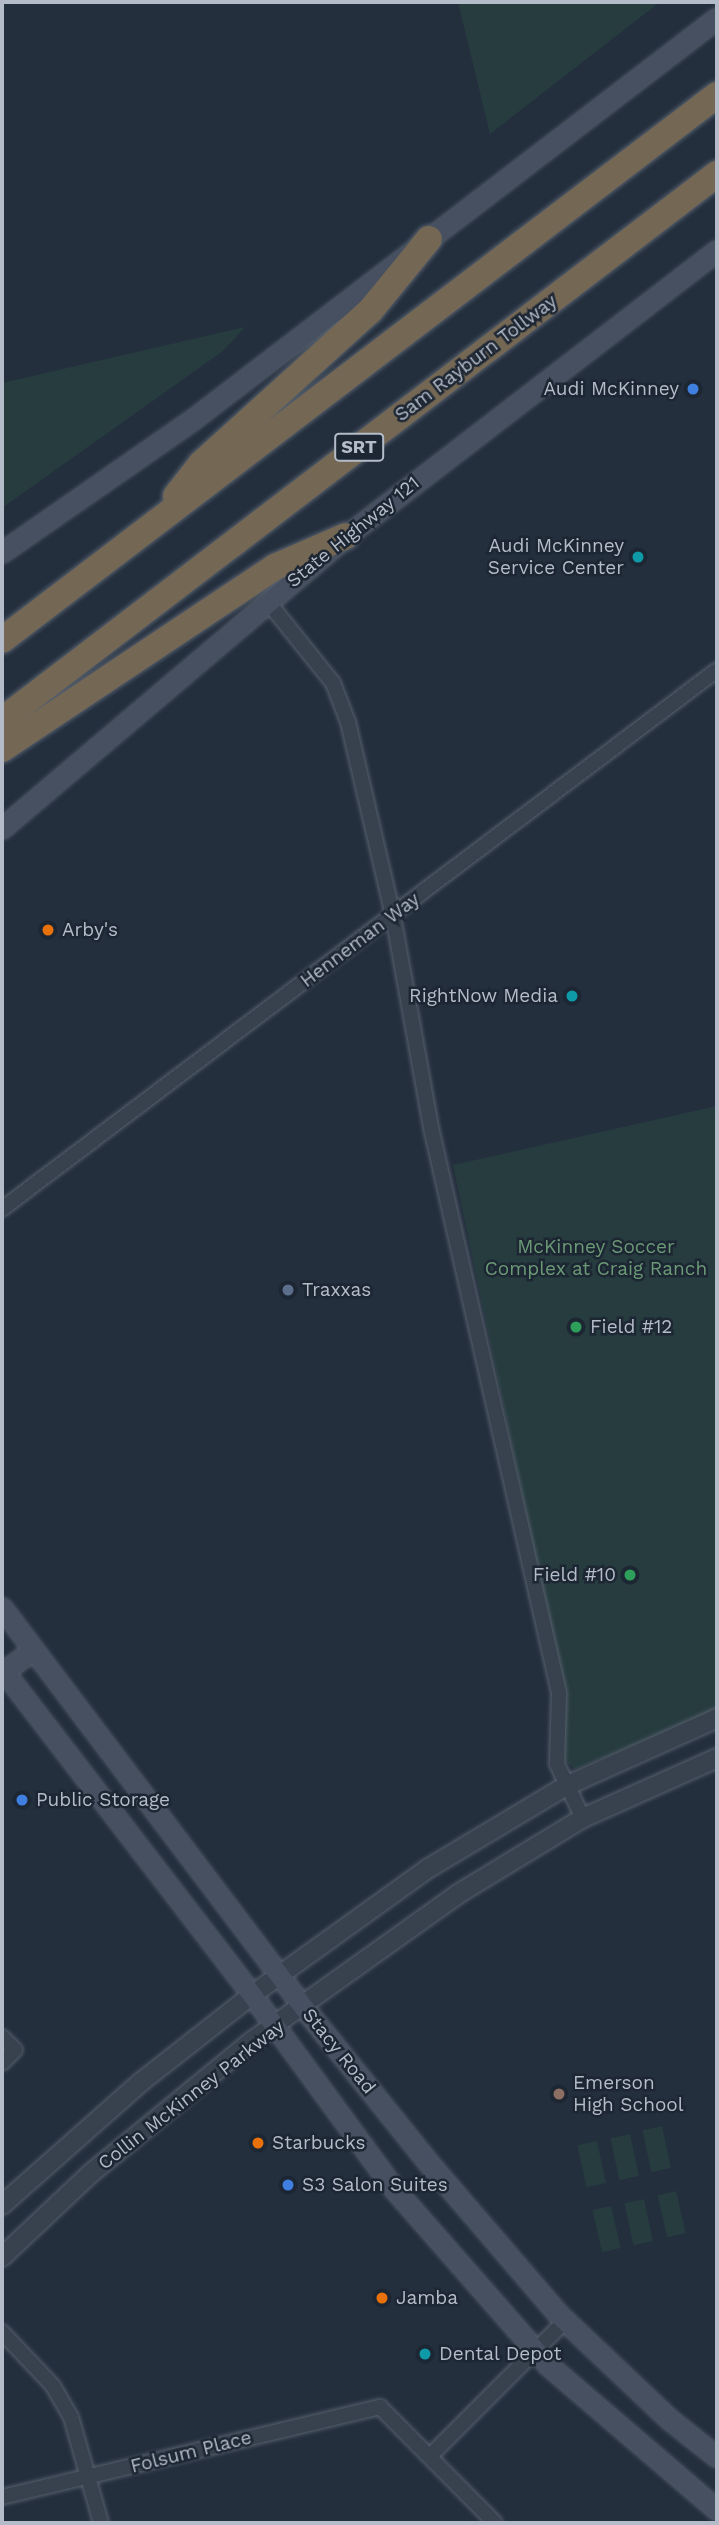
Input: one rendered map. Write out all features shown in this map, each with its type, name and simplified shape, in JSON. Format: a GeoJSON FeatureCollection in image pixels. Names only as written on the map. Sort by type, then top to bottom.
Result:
{"type":"FeatureCollection","features":[{"type":"Feature","properties":{"kind":"highway"},"geometry":{"type":"LineString","coordinates":[[2,640],[717,94]]}},
{"type":"Feature","properties":{"kind":"highway","name":"Sam Rayburn Tollway"},"geometry":{"type":"LineString","coordinates":[[2,720],[717,174]]}},
{"type":"Feature","properties":{"kind":"highway"},"geometry":{"type":"LineString","coordinates":[[151,527],[201,464],[370,311],[429,239]]}},
{"type":"Feature","properties":{"kind":"highway"},"geometry":{"type":"LineString","coordinates":[[2,749],[275,568],[346,536]]}},
{"type":"Feature","properties":{"kind":"main road"},"geometry":{"type":"LineString","coordinates":[[2,552],[192,420],[717,18]]}},
{"type":"Feature","properties":{"kind":"main road","name":"State Highway 121"},"geometry":{"type":"LineString","coordinates":[[2,828],[346,536],[717,250]]}},
{"type":"Feature","properties":{"kind":"main road","name":"Stacy Road"},"geometry":{"type":"LineString","coordinates":[[2,1608],[304,2008],[565,2321],[669,2419],[717,2457]]}},
{"type":"Feature","properties":{"kind":"main road"},"geometry":{"type":"LineString","coordinates":[[3,1670],[33,1650]]}},
{"type":"Feature","properties":{"kind":"main road","name":"Stacy Road"},"geometry":{"type":"LineString","coordinates":[[3,1670],[252,1995],[394,2189],[536,2351],[717,2510]]}},
{"type":"Feature","properties":{"kind":"street"},"geometry":{"type":"LineString","coordinates":[[268,602],[333,683],[348,722],[393,916],[434,1141],[559,1693],[557,1757],[566,1786],[583,1818]]}},
{"type":"Feature","properties":{"kind":"street","name":"Henneman Way"},"geometry":{"type":"LineString","coordinates":[[2,1209],[717,670]]}},
{"type":"Feature","properties":{"kind":"street","name":"Collin McKinney Parkway"},"geometry":{"type":"LineString","coordinates":[[2,2205],[141,2082],[252,1995],[429,1868],[566,1786],[717,1718]]}},
{"type":"Feature","properties":{"kind":"street","name":"Collin McKinney Parkway"},"geometry":{"type":"LineString","coordinates":[[2,2258],[120,2148],[274,2027],[304,2008],[458,1894],[583,1818],[717,1758]]}},
{"type":"Feature","properties":{"kind":"street"},"geometry":{"type":"LineString","coordinates":[[2,2037],[15,2050],[2,2063]]}},
{"type":"Feature","properties":{"kind":"street"},"geometry":{"type":"LineString","coordinates":[[495,2523],[430,2456],[565,2321]]}},
{"type":"Feature","properties":{"kind":"street"},"geometry":{"type":"LineString","coordinates":[[2,2332],[53,2386],[71,2417],[101,2523]]}},
{"type":"Feature","properties":{"kind":"street","name":"Folsum Place"},"geometry":{"type":"LineString","coordinates":[[2,2497],[380,2407],[430,2456]]}},
{"type":"Feature","properties":{"kind":"green space"},"geometry":{"type":"Polygon","coordinates":[[[458,2],[660,2],[490,134],[458,2]]]}},
{"type":"Feature","properties":{"kind":"green space"},"geometry":{"type":"Polygon","coordinates":[[[245,327],[223,351],[2,508],[2,383],[245,327]]]}},
{"type":"Feature","properties":{"kind":"green space","name":"McKinney Soccer Complex at Craig Ranch"},"geometry":{"type":"Polygon","coordinates":[[[717,1106],[717,1711],[575,1769],[562,1758],[564,1693],[453,1165],[717,1106]]]}},
{"type":"Feature","properties":{"kind":"green space"},"geometry":{"type":"Polygon","coordinates":[[[662,2126],[671,2168],[651,2172],[642,2130],[662,2126]]]}},
{"type":"Feature","properties":{"kind":"green space"},"geometry":{"type":"Polygon","coordinates":[[[630,2134],[639,2176],[619,2180],[610,2138],[630,2134]]]}},
{"type":"Feature","properties":{"kind":"green space"},"geometry":{"type":"Polygon","coordinates":[[[597,2141],[606,2183],[586,2187],[577,2145],[597,2141]]]}},
{"type":"Feature","properties":{"kind":"green space"},"geometry":{"type":"Polygon","coordinates":[[[676,2191],[686,2233],[667,2237],[657,2195],[676,2191]]]}},
{"type":"Feature","properties":{"kind":"green space"},"geometry":{"type":"Polygon","coordinates":[[[644,2199],[653,2241],[633,2245],[624,2203],[644,2199]]]}},
{"type":"Feature","properties":{"kind":"green space"},"geometry":{"type":"Polygon","coordinates":[[[611,2206],[621,2248],[602,2252],[592,2210],[611,2206]]]}},
{"type":"Feature","properties":{"kind":"place","name":"Audi McKinney"},"geometry":{"type":"Point","coordinates":[693,389]}},
{"type":"Feature","properties":{"kind":"place","name":"Audi McKinney Service Center"},"geometry":{"type":"Point","coordinates":[638,557]}},
{"type":"Feature","properties":{"kind":"place","name":"Arby's"},"geometry":{"type":"Point","coordinates":[48,930]}},
{"type":"Feature","properties":{"kind":"place","name":"RightNow Media"},"geometry":{"type":"Point","coordinates":[572,996]}},
{"type":"Feature","properties":{"kind":"place","name":"Traxxas"},"geometry":{"type":"Point","coordinates":[288,1290]}},
{"type":"Feature","properties":{"kind":"place","name":"Field #12"},"geometry":{"type":"Point","coordinates":[576,1327]}},
{"type":"Feature","properties":{"kind":"place","name":"Field #10"},"geometry":{"type":"Point","coordinates":[630,1575]}},
{"type":"Feature","properties":{"kind":"place","name":"Public Storage"},"geometry":{"type":"Point","coordinates":[22,1800]}},
{"type":"Feature","properties":{"kind":"place","name":"Emerson High School"},"geometry":{"type":"Point","coordinates":[559,2094]}},
{"type":"Feature","properties":{"kind":"place","name":"Starbucks"},"geometry":{"type":"Point","coordinates":[258,2143]}},
{"type":"Feature","properties":{"kind":"place","name":"S3 Salon Suites"},"geometry":{"type":"Point","coordinates":[288,2185]}},
{"type":"Feature","properties":{"kind":"place","name":"Jamba"},"geometry":{"type":"Point","coordinates":[382,2298]}},
{"type":"Feature","properties":{"kind":"place","name":"Dental Depot"},"geometry":{"type":"Point","coordinates":[425,2354]}}]}
